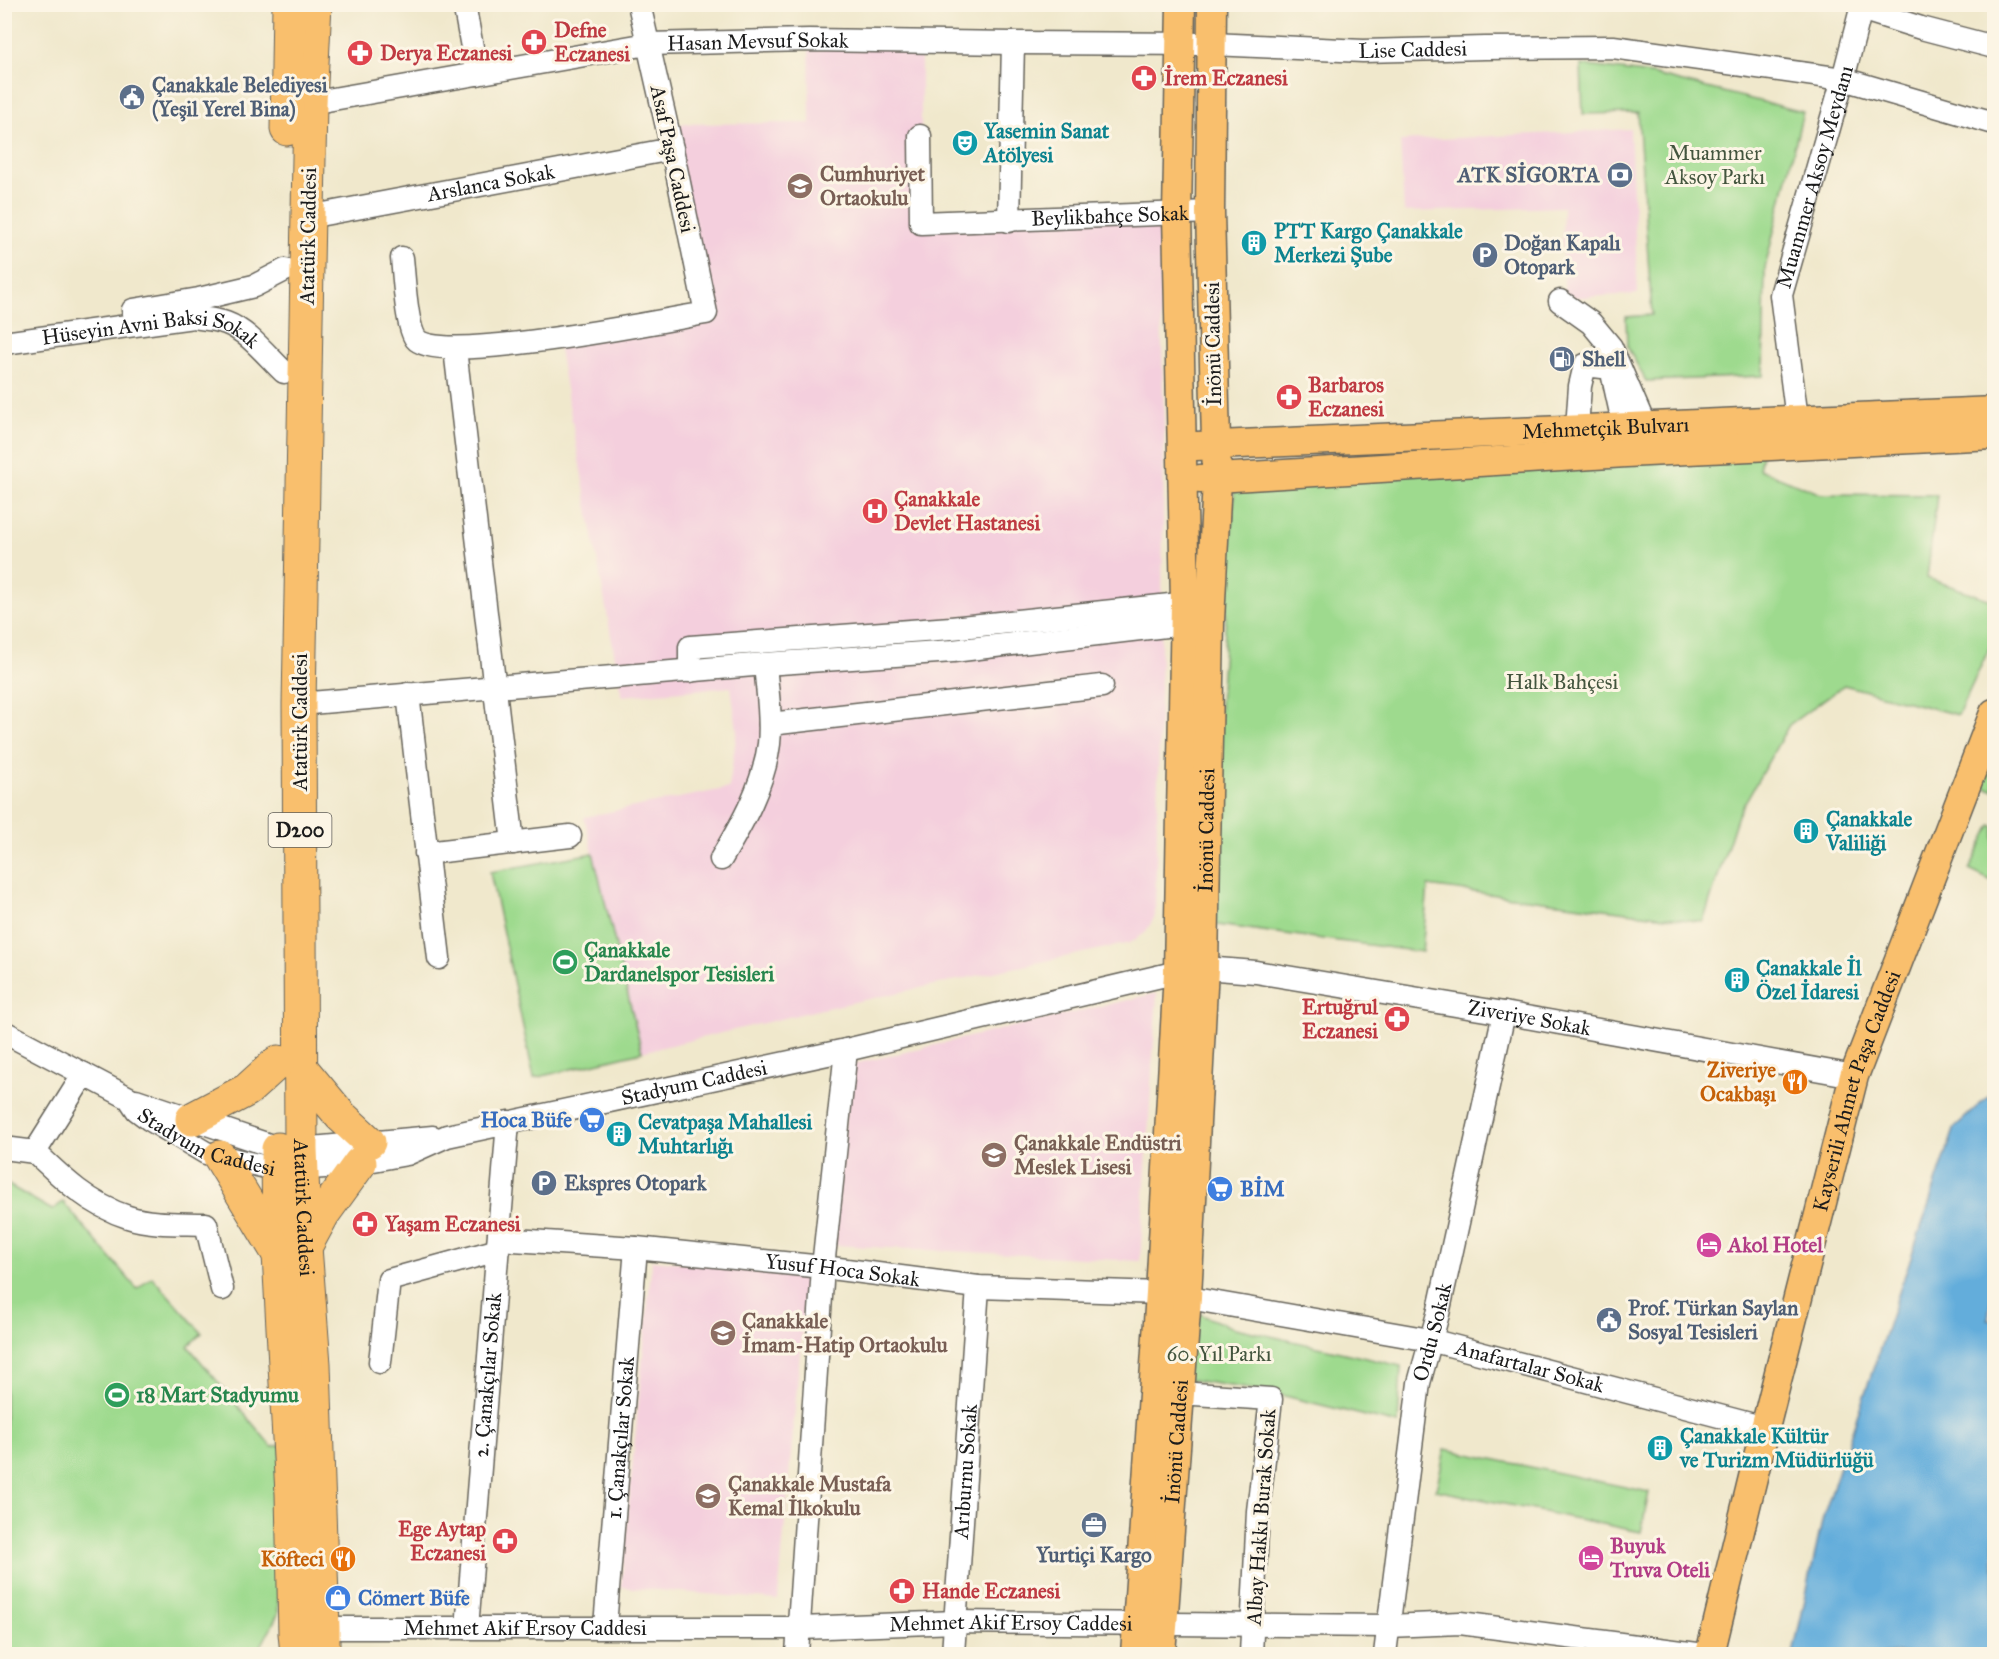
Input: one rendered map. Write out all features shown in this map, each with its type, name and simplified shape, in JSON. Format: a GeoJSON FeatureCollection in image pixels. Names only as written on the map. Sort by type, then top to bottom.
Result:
{"type":"FeatureCollection","features":[{"type":"Feature","properties":{"kind":"highway","name":"Atatürk Caddesi"},"geometry":{"type":"LineString","coordinates":[[289,4],[284,372],[292,1494],[297,1654]]}},
{"type":"Feature","properties":{"kind":"highway","name":"Atatürk Caddesi"},"geometry":{"type":"LineString","coordinates":[[290,1065],[314,702],[309,217],[310,104],[315,4]]}},
{"type":"Feature","properties":{"kind":"highway"},"geometry":{"type":"LineString","coordinates":[[192,1119],[290,1065],[341,1116],[364,1152],[323,1214],[292,1250],[220,1157]]}},
{"type":"Feature","properties":{"kind":"highway","name":"Atatürk Caddesi"},"geometry":{"type":"LineString","coordinates":[[292,1250],[314,1364],[323,1641]]}},
{"type":"Feature","properties":{"kind":"main road"},"geometry":{"type":"LineString","coordinates":[[1181,4],[1177,214],[1182,480],[1197,613]]}},
{"type":"Feature","properties":{"kind":"main road","name":"İnönü Caddesi"},"geometry":{"type":"LineString","coordinates":[[1161,1654],[1150,1623],[1173,1295],[1191,970],[1197,613],[1217,478],[1210,212],[1212,4]]}},
{"type":"Feature","properties":{"kind":"main road","name":"Mehmetçik Bulvarı"},"geometry":{"type":"LineString","coordinates":[[1182,480],[1645,437],[1797,419],[1995,411]]}},
{"type":"Feature","properties":{"kind":"main road","name":"Mehmetçik Bulvarı"},"geometry":{"type":"LineString","coordinates":[[1182,446],[1577,428],[1645,437],[1995,435]]}},
{"type":"Feature","properties":{"kind":"main road","name":"Kayserili Ahmet Paşa Caddesi"},"geometry":{"type":"LineString","coordinates":[[1710,1654],[1764,1428],[1854,1076],[1995,713]]}},
{"type":"Feature","properties":{"kind":"main road","name":"İnönü Caddesi"},"geometry":{"type":"LineString","coordinates":[[1135,1654],[1150,1623],[1179,1393],[1173,1295]]}},
{"type":"Feature","properties":{"kind":"street"},"geometry":{"type":"LineString","coordinates":[[464,4],[477,74]]}},
{"type":"Feature","properties":{"kind":"street","name":"Asaf Paşa Caddesi"},"geometry":{"type":"LineString","coordinates":[[455,349],[556,339],[706,313],[639,4]]}},
{"type":"Feature","properties":{"kind":"street","name":"Muammer Aksoy Meydanı"},"geometry":{"type":"LineString","coordinates":[[1797,419],[1781,295],[1861,9],[1995,47]]}},
{"type":"Feature","properties":{"kind":"street","name":"Hasan Mevsuf Sokak"},"geometry":{"type":"LineString","coordinates":[[310,104],[648,44],[798,40],[1212,44]]}},
{"type":"Feature","properties":{"kind":"street","name":"Beylikbahçe Sokak"},"geometry":{"type":"LineString","coordinates":[[1009,221],[1012,43]]}},
{"type":"Feature","properties":{"kind":"street","name":"Lise Caddesi"},"geometry":{"type":"LineString","coordinates":[[1212,44],[1363,51],[1613,47],[1843,79],[1995,123]]}},
{"type":"Feature","properties":{"kind":"street","name":"Beylikbahçe Sokak"},"geometry":{"type":"LineString","coordinates":[[920,136],[921,223],[1210,212]]}},
{"type":"Feature","properties":{"kind":"street","name":"Arslanca Sokak"},"geometry":{"type":"LineString","coordinates":[[309,217],[672,149]]}},
{"type":"Feature","properties":{"kind":"street"},"geometry":{"type":"LineString","coordinates":[[402,258],[409,320],[416,339],[424,346],[455,349],[513,843]]}},
{"type":"Feature","properties":{"kind":"street","name":"Hüseyin Avni Baksi Sokak"},"geometry":{"type":"LineString","coordinates":[[4,331],[200,308],[254,286],[285,270]]}},
{"type":"Feature","properties":{"kind":"street"},"geometry":{"type":"LineString","coordinates":[[1560,301],[1591,323],[1611,347],[1645,437]]}},
{"type":"Feature","properties":{"kind":"street","name":"Hüseyin Avni Baksi Sokak"},"geometry":{"type":"LineString","coordinates":[[4,343],[193,317],[200,308]]}},
{"type":"Feature","properties":{"kind":"street","name":"Hüseyin Avni Baksi Sokak"},"geometry":{"type":"LineString","coordinates":[[200,308],[229,324],[249,339],[284,372]]}},
{"type":"Feature","properties":{"kind":"street"},"geometry":{"type":"LineString","coordinates":[[1577,428],[1580,386],[1585,365],[1611,368],[1645,437]]}},
{"type":"Feature","properties":{"kind":"street"},"geometry":{"type":"LineString","coordinates":[[314,702],[765,664],[953,651],[1197,613]]}},
{"type":"Feature","properties":{"kind":"street"},"geometry":{"type":"LineString","coordinates":[[690,671],[690,647],[1197,613]]}},
{"type":"Feature","properties":{"kind":"street"},"geometry":{"type":"LineString","coordinates":[[721,859],[742,824],[765,764],[770,724],[765,664]]}},
{"type":"Feature","properties":{"kind":"street"},"geometry":{"type":"LineString","coordinates":[[770,724],[1102,686]]}},
{"type":"Feature","properties":{"kind":"street"},"geometry":{"type":"LineString","coordinates":[[408,694],[439,958]]}},
{"type":"Feature","properties":{"kind":"street"},"geometry":{"type":"LineString","coordinates":[[426,853],[570,836]]}},
{"type":"Feature","properties":{"kind":"street","name":"Ziveriye Sokak"},"geometry":{"type":"LineString","coordinates":[[1191,970],[1256,972],[1504,1013],[1854,1076]]}},
{"type":"Feature","properties":{"kind":"street","name":"Stadyum Caddesi"},"geometry":{"type":"LineString","coordinates":[[4,1032],[129,1098],[137,1110],[149,1119],[206,1153],[220,1157],[290,1159],[340,1166],[364,1152],[407,1154],[447,1136],[846,1050],[1191,970]]}},
{"type":"Feature","properties":{"kind":"street","name":"Ordu Sokak"},"geometry":{"type":"LineString","coordinates":[[1385,1654],[1419,1383],[1438,1314],[1504,1013]]}},
{"type":"Feature","properties":{"kind":"street"},"geometry":{"type":"LineString","coordinates":[[797,1654],[801,1628],[823,1267],[846,1050]]}},
{"type":"Feature","properties":{"kind":"street"},"geometry":{"type":"LineString","coordinates":[[35,1152],[84,1074]]}},
{"type":"Feature","properties":{"kind":"street"},"geometry":{"type":"LineString","coordinates":[[129,1098],[192,1119],[290,1159]]}},
{"type":"Feature","properties":{"kind":"street","name":"2. Çanakçılar Sokak"},"geometry":{"type":"LineString","coordinates":[[467,1628],[508,1122]]}},
{"type":"Feature","properties":{"kind":"street"},"geometry":{"type":"LineString","coordinates":[[4,1148],[35,1152],[64,1180],[95,1203],[130,1218],[165,1223],[206,1224],[222,1289]]}},
{"type":"Feature","properties":{"kind":"street","name":"Yusuf Hoca Sokak"},"geometry":{"type":"LineString","coordinates":[[380,1362],[389,1280],[499,1245],[636,1248],[823,1267],[978,1287],[1173,1295]]}},
{"type":"Feature","properties":{"kind":"street","name":"1. Çanakçılar Sokak"},"geometry":{"type":"LineString","coordinates":[[605,1626],[636,1248]]}},
{"type":"Feature","properties":{"kind":"street","name":"Arıburnu Sokak"},"geometry":{"type":"LineString","coordinates":[[953,1654],[978,1287]]}},
{"type":"Feature","properties":{"kind":"street","name":"Anafartalar Sokak"},"geometry":{"type":"LineString","coordinates":[[1173,1295],[1430,1340],[1764,1428]]}},
{"type":"Feature","properties":{"kind":"street","name":"Albay Hakkı Burak Sokak"},"geometry":{"type":"LineString","coordinates":[[1179,1393],[1271,1399],[1258,1511],[1251,1654]]}},
{"type":"Feature","properties":{"kind":"street","name":"Mehmet Akif Ersoy Caddesi"},"geometry":{"type":"LineString","coordinates":[[323,1641],[467,1628],[605,1626],[801,1628],[956,1622],[1388,1626],[1460,1623],[1696,1654]]}},
{"type":"Feature","properties":{"kind":"shaded area"},"geometry":{"type":"Polygon","coordinates":[[[809,40],[921,41],[921,223],[1159,215],[1164,434],[1155,916],[1145,933],[1130,943],[822,1009],[642,1052],[584,817],[729,788],[737,730],[731,687],[622,696],[557,339],[706,313],[666,124],[810,123],[809,40]]]}},
{"type":"Feature","properties":{"kind":"shaded area"},"geometry":{"type":"Polygon","coordinates":[[[1630,129],[1638,294],[1565,298],[1563,207],[1404,212],[1400,141],[1630,129]]]}},
{"type":"Feature","properties":{"kind":"shaded area","name":"Çanakkale Endüstri Meslek Lisesi"},"geometry":{"type":"Polygon","coordinates":[[[1157,993],[1140,1261],[833,1245],[850,1065],[1157,993]]]}},
{"type":"Feature","properties":{"kind":"shaded area"},"geometry":{"type":"Polygon","coordinates":[[[652,1260],[807,1274],[778,1600],[621,1587],[652,1260]]]}},
{"type":"Feature","properties":{"kind":"green space","name":"Muammer Aksoy Parkı"},"geometry":{"type":"Polygon","coordinates":[[[1581,65],[1651,74],[1803,112],[1765,268],[1763,376],[1646,381],[1627,346],[1626,317],[1652,315],[1638,113],[1583,114],[1581,65]]]}},
{"type":"Feature","properties":{"kind":"green space","name":"Halk Bahçesi"},"geometry":{"type":"Polygon","coordinates":[[[1763,450],[1759,469],[1821,494],[1937,495],[1927,578],[1994,601],[1994,638],[1958,715],[1844,685],[1789,725],[1738,815],[1703,922],[1428,886],[1422,952],[1210,924],[1220,704],[1235,483],[1763,450]]]}},
{"type":"Feature","properties":{"kind":"green space"},"geometry":{"type":"Polygon","coordinates":[[[1994,744],[1994,791],[1978,784],[1994,744]]]}},
{"type":"Feature","properties":{"kind":"green space"},"geometry":{"type":"Polygon","coordinates":[[[1991,825],[1994,827],[1994,882],[1969,870],[1991,825]]]}},
{"type":"Feature","properties":{"kind":"green space","name":"Çanakkale Dardanelspor Tesisleri"},"geometry":{"type":"Polygon","coordinates":[[[593,853],[642,1052],[534,1078],[490,872],[593,853]]]}},
{"type":"Feature","properties":{"kind":"green space","name":"18 Mart Stadyumu"},"geometry":{"type":"Polygon","coordinates":[[[5,1183],[52,1210],[63,1202],[137,1289],[152,1277],[202,1333],[188,1346],[272,1447],[281,1445],[278,1614],[257,1654],[5,1654],[5,1183]]]}},
{"type":"Feature","properties":{"kind":"green space","name":"60. Yıl Parkı"},"geometry":{"type":"Polygon","coordinates":[[[1190,1310],[1231,1327],[1401,1366],[1398,1424],[1269,1392],[1186,1379],[1190,1310]]]}},
{"type":"Feature","properties":{"kind":"green space"},"geometry":{"type":"Polygon","coordinates":[[[1445,1449],[1649,1492],[1641,1532],[1436,1490],[1445,1449]]]}},
{"type":"Feature","properties":{"kind":"water"},"geometry":{"type":"Polygon","coordinates":[[[1994,1091],[1994,1280],[1988,1319],[1994,1321],[1994,1654],[1793,1654],[1823,1517],[1955,1127],[1994,1091]]]}},
{"type":"Feature","properties":{"kind":"place","name":"Defne Eczanesi"},"geometry":{"type":"Point","coordinates":[534,42]}},
{"type":"Feature","properties":{"kind":"place","name":"Derya Eczanesi"},"geometry":{"type":"Point","coordinates":[360,53]}},
{"type":"Feature","properties":{"kind":"place","name":"İrem Eczanesi"},"geometry":{"type":"Point","coordinates":[1144,78]}},
{"type":"Feature","properties":{"kind":"place","name":"Çanakkale Belediyesi (Yeşil Yerel Bina)"},"geometry":{"type":"Point","coordinates":[132,97]}},
{"type":"Feature","properties":{"kind":"place","name":"Yasemin Sanat Atölyesi"},"geometry":{"type":"Point","coordinates":[965,143]}},
{"type":"Feature","properties":{"kind":"place","name":"ATK SİGORTA"},"geometry":{"type":"Point","coordinates":[1620,175]}},
{"type":"Feature","properties":{"kind":"place","name":"Cumhuriyet Ortaokulu"},"geometry":{"type":"Point","coordinates":[800,186]}},
{"type":"Feature","properties":{"kind":"place","name":"PTT Kargo Çanakkale Merkezi Şube"},"geometry":{"type":"Point","coordinates":[1254,243]}},
{"type":"Feature","properties":{"kind":"place","name":"Doğan Kapalı Otopark"},"geometry":{"type":"Point","coordinates":[1485,255]}},
{"type":"Feature","properties":{"kind":"place","name":"Shell"},"geometry":{"type":"Point","coordinates":[1562,359]}},
{"type":"Feature","properties":{"kind":"place","name":"Barbaros Eczanesi"},"geometry":{"type":"Point","coordinates":[1289,397]}},
{"type":"Feature","properties":{"kind":"place","name":"Çanakkale Devlet Hastanesi"},"geometry":{"type":"Point","coordinates":[875,511]}},
{"type":"Feature","properties":{"kind":"place","name":"Çanakkale Valiliği"},"geometry":{"type":"Point","coordinates":[1806,831]}},
{"type":"Feature","properties":{"kind":"place","name":"Çanakkale Dardanelspor Tesisleri"},"geometry":{"type":"Point","coordinates":[565,962]}},
{"type":"Feature","properties":{"kind":"place","name":"Çanakkale İl Özel İdaresi"},"geometry":{"type":"Point","coordinates":[1737,980]}},
{"type":"Feature","properties":{"kind":"place","name":"Ertuğrul Eczanesi"},"geometry":{"type":"Point","coordinates":[1397,1019]}},
{"type":"Feature","properties":{"kind":"place","name":"Ziveriye Ocakbaşı"},"geometry":{"type":"Point","coordinates":[1795,1082]}},
{"type":"Feature","properties":{"kind":"place","name":"Hoca Büfe"},"geometry":{"type":"Point","coordinates":[592,1120]}},
{"type":"Feature","properties":{"kind":"place","name":"Cevatpaşa Mahallesi Muhtarlığı"},"geometry":{"type":"Point","coordinates":[619,1134]}},
{"type":"Feature","properties":{"kind":"place","name":"Çanakkale Endüstri Meslek Lisesi"},"geometry":{"type":"Point","coordinates":[994,1155]}},
{"type":"Feature","properties":{"kind":"place","name":"Ekspres Otopark"},"geometry":{"type":"Point","coordinates":[544,1183]}},
{"type":"Feature","properties":{"kind":"place","name":"BİM"},"geometry":{"type":"Point","coordinates":[1220,1189]}},
{"type":"Feature","properties":{"kind":"place","name":"Yaşam Eczanesi"},"geometry":{"type":"Point","coordinates":[365,1224]}},
{"type":"Feature","properties":{"kind":"place","name":"Akol Hotel"},"geometry":{"type":"Point","coordinates":[1709,1245]}},
{"type":"Feature","properties":{"kind":"place","name":"Prof. Türkan Saylan Sosyal Tesisleri"},"geometry":{"type":"Point","coordinates":[1609,1320]}},
{"type":"Feature","properties":{"kind":"place","name":"Çanakkale İmam-Hatip Ortaokulu"},"geometry":{"type":"Point","coordinates":[723,1333]}},
{"type":"Feature","properties":{"kind":"place","name":"18 Mart Stadyumu"},"geometry":{"type":"Point","coordinates":[117,1395]}},
{"type":"Feature","properties":{"kind":"place","name":"Çanakkale Kültür ve Turizm Müdürlüğü"},"geometry":{"type":"Point","coordinates":[1660,1448]}},
{"type":"Feature","properties":{"kind":"place","name":"Çanakkale Mustafa Kemal İlkokulu"},"geometry":{"type":"Point","coordinates":[708,1496]}},
{"type":"Feature","properties":{"kind":"place","name":"Yurtiçi Kargo"},"geometry":{"type":"Point","coordinates":[1094,1525]}},
{"type":"Feature","properties":{"kind":"place","name":"Ege Aytap Eczanesi"},"geometry":{"type":"Point","coordinates":[505,1541]}},
{"type":"Feature","properties":{"kind":"place","name":"Buyuk Truva Oteli"},"geometry":{"type":"Point","coordinates":[1591,1558]}},
{"type":"Feature","properties":{"kind":"place","name":"Köfteci"},"geometry":{"type":"Point","coordinates":[343,1559]}},
{"type":"Feature","properties":{"kind":"place","name":"Hande Eczanesi"},"geometry":{"type":"Point","coordinates":[902,1591]}},
{"type":"Feature","properties":{"kind":"place","name":"Cömert Büfe"},"geometry":{"type":"Point","coordinates":[338,1598]}}]}
